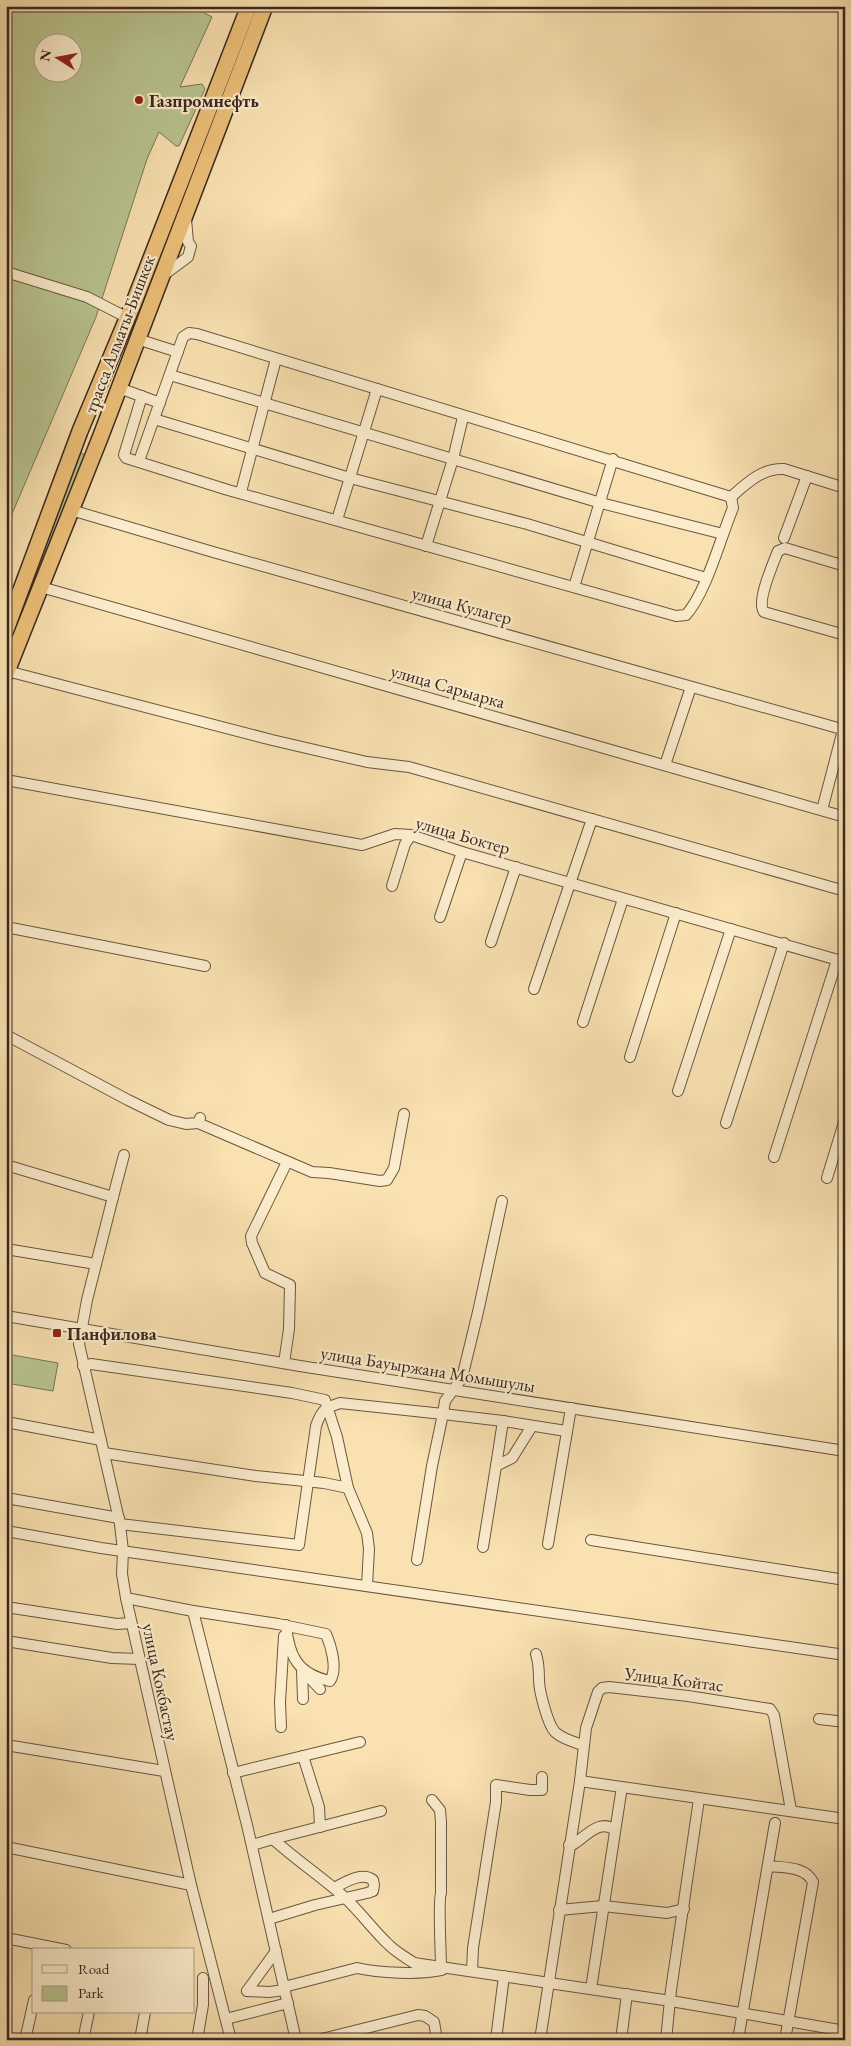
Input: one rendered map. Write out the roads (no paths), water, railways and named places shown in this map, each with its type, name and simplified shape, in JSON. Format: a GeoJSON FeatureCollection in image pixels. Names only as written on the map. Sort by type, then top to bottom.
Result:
{"type":"FeatureCollection","features":[{"type":"Feature","properties":{"kind":"highway","name":"трасса Алматы-Бишкек"},"geometry":{"type":"LineString","coordinates":[[6,630],[80,431],[128,318],[249,6]]}},
{"type":"Feature","properties":{"kind":"highway","name":"трасса Алматы-Бишкек"},"geometry":{"type":"LineString","coordinates":[[7,673],[100,438],[265,6]]}},
{"type":"Feature","properties":{"kind":"highway"},"geometry":{"type":"LineString","coordinates":[[80,431],[100,438]]}},
{"type":"Feature","properties":{"kind":"street"},"geometry":{"type":"LineString","coordinates":[[6,272],[87,297],[128,318]]}},
{"type":"Feature","properties":{"kind":"street"},"geometry":{"type":"LineString","coordinates":[[139,460],[178,352],[184,337],[189,333],[276,358],[463,417],[613,459],[731,497]]}},
{"type":"Feature","properties":{"kind":"street"},"geometry":{"type":"LineString","coordinates":[[137,339],[178,352]]}},
{"type":"Feature","properties":{"kind":"street"},"geometry":{"type":"LineString","coordinates":[[241,492],[276,358]]}},
{"type":"Feature","properties":{"kind":"street"},"geometry":{"type":"LineString","coordinates":[[170,375],[601,503],[723,534]]}},
{"type":"Feature","properties":{"kind":"street"},"geometry":{"type":"LineString","coordinates":[[119,388],[160,403]]}},
{"type":"Feature","properties":{"kind":"street"},"geometry":{"type":"LineString","coordinates":[[337,520],[377,389]]}},
{"type":"Feature","properties":{"kind":"street"},"geometry":{"type":"LineString","coordinates":[[142,396],[124,454],[126,458],[139,460],[426,546],[680,617],[686,616],[692,608],[706,578],[733,508],[731,497]]}},
{"type":"Feature","properties":{"kind":"street"},"geometry":{"type":"LineString","coordinates":[[426,546],[463,417]]}},
{"type":"Feature","properties":{"kind":"street"},"geometry":{"type":"LineString","coordinates":[[154,418],[350,478],[527,524],[588,544],[706,578]]}},
{"type":"Feature","properties":{"kind":"street"},"geometry":{"type":"LineString","coordinates":[[574,587],[613,459]]}},
{"type":"Feature","properties":{"kind":"street"},"geometry":{"type":"LineString","coordinates":[[731,497],[750,481],[769,470],[784,469],[845,488]]}},
{"type":"Feature","properties":{"kind":"street"},"geometry":{"type":"LineString","coordinates":[[784,538],[806,476]]}},
{"type":"Feature","properties":{"kind":"street","name":"улица Кулагер"},"geometry":{"type":"LineString","coordinates":[[71,510],[844,730]]}},
{"type":"Feature","properties":{"kind":"street"},"geometry":{"type":"LineString","coordinates":[[845,566],[785,548],[778,551],[761,605],[764,612],[845,635]]}},
{"type":"Feature","properties":{"kind":"street","name":"улица Сарыарка"},"geometry":{"type":"LineString","coordinates":[[41,588],[845,817]]}},
{"type":"Feature","properties":{"kind":"street"},"geometry":{"type":"LineString","coordinates":[[7,673],[272,740],[367,762],[409,767],[845,891]]}},
{"type":"Feature","properties":{"kind":"street"},"geometry":{"type":"LineString","coordinates":[[665,765],[690,687]]}},
{"type":"Feature","properties":{"kind":"street"},"geometry":{"type":"LineString","coordinates":[[822,810],[844,730]]}},
{"type":"Feature","properties":{"kind":"street","name":"улица Боктер"},"geometry":{"type":"LineString","coordinates":[[6,780],[362,844],[395,834],[411,835],[462,852],[841,961]]}},
{"type":"Feature","properties":{"kind":"street"},"geometry":{"type":"LineString","coordinates":[[534,989],[592,819]]}},
{"type":"Feature","properties":{"kind":"street"},"geometry":{"type":"LineString","coordinates":[[392,886],[405,844],[411,835]]}},
{"type":"Feature","properties":{"kind":"street"},"geometry":{"type":"LineString","coordinates":[[440,917],[462,852]]}},
{"type":"Feature","properties":{"kind":"street"},"geometry":{"type":"LineString","coordinates":[[491,942],[516,867]]}},
{"type":"Feature","properties":{"kind":"street"},"geometry":{"type":"LineString","coordinates":[[583,1022],[623,899]]}},
{"type":"Feature","properties":{"kind":"street"},"geometry":{"type":"LineString","coordinates":[[630,1057],[676,914]]}},
{"type":"Feature","properties":{"kind":"street"},"geometry":{"type":"LineString","coordinates":[[6,927],[205,966]]}},
{"type":"Feature","properties":{"kind":"street"},"geometry":{"type":"LineString","coordinates":[[678,1091],[731,929]]}},
{"type":"Feature","properties":{"kind":"street"},"geometry":{"type":"LineString","coordinates":[[726,1123],[784,944]]}},
{"type":"Feature","properties":{"kind":"street"},"geometry":{"type":"LineString","coordinates":[[774,1156],[841,961]]}},
{"type":"Feature","properties":{"kind":"street"},"geometry":{"type":"LineString","coordinates":[[6,1035],[169,1120],[186,1124],[199,1120],[312,1172],[380,1181],[387,1180],[394,1168],[404,1114]]}},
{"type":"Feature","properties":{"kind":"street"},"geometry":{"type":"LineString","coordinates":[[827,1178],[845,1119]]}},
{"type":"Feature","properties":{"kind":"street","name":"улица Кокбастау"},"geometry":{"type":"LineString","coordinates":[[124,1155],[80,1328],[79,1344],[120,1521],[123,1551],[122,1574],[131,1623],[190,1884],[231,2040]]}},
{"type":"Feature","properties":{"kind":"street"},"geometry":{"type":"LineString","coordinates":[[284,1363],[289,1329],[290,1285],[265,1273],[252,1243],[251,1236],[287,1162]]}},
{"type":"Feature","properties":{"kind":"street"},"geometry":{"type":"LineString","coordinates":[[6,1165],[113,1197]]}},
{"type":"Feature","properties":{"kind":"street"},"geometry":{"type":"LineString","coordinates":[[417,1560],[432,1466],[445,1401],[462,1378],[502,1200]]}},
{"type":"Feature","properties":{"kind":"street"},"geometry":{"type":"LineString","coordinates":[[6,1248],[96,1264]]}},
{"type":"Feature","properties":{"kind":"street","name":"улица Бауыржана Момышулы"},"geometry":{"type":"LineString","coordinates":[[6,1316],[284,1363],[845,1451]]}},
{"type":"Feature","properties":{"kind":"street"},"geometry":{"type":"LineString","coordinates":[[83,1366],[90,1364],[292,1393],[325,1400],[348,1488],[366,1533],[368,1549],[367,1586]]}},
{"type":"Feature","properties":{"kind":"street"},"geometry":{"type":"LineString","coordinates":[[438,1387],[445,1401]]}},
{"type":"Feature","properties":{"kind":"street"},"geometry":{"type":"LineString","coordinates":[[6,1498],[120,1521],[298,1545],[316,1426],[320,1413],[328,1407],[340,1403],[503,1421],[566,1432]]}},
{"type":"Feature","properties":{"kind":"street"},"geometry":{"type":"LineString","coordinates":[[548,1544],[571,1408]]}},
{"type":"Feature","properties":{"kind":"street"},"geometry":{"type":"LineString","coordinates":[[483,1546],[503,1421]]}},
{"type":"Feature","properties":{"kind":"street"},"geometry":{"type":"LineString","coordinates":[[6,1422],[101,1440]]}},
{"type":"Feature","properties":{"kind":"street"},"geometry":{"type":"LineString","coordinates":[[496,1466],[512,1458],[532,1426]]}},
{"type":"Feature","properties":{"kind":"street"},"geometry":{"type":"LineString","coordinates":[[104,1453],[348,1488]]}},
{"type":"Feature","properties":{"kind":"street"},"geometry":{"type":"LineString","coordinates":[[6,1532],[123,1551],[845,1655]]}},
{"type":"Feature","properties":{"kind":"street"},"geometry":{"type":"LineString","coordinates":[[591,1540],[845,1580]]}},
{"type":"Feature","properties":{"kind":"street"},"geometry":{"type":"LineString","coordinates":[[126,1598],[326,1634],[333,1660],[332,1678],[330,1681],[302,1670]]}},
{"type":"Feature","properties":{"kind":"street"},"geometry":{"type":"LineString","coordinates":[[6,1607],[117,1624],[131,1623]]}},
{"type":"Feature","properties":{"kind":"street"},"geometry":{"type":"LineString","coordinates":[[193,1611],[232,1773],[252,1845],[296,2040]]}},
{"type":"Feature","properties":{"kind":"street"},"geometry":{"type":"LineString","coordinates":[[286,1626],[293,1658],[320,1689]]}},
{"type":"Feature","properties":{"kind":"street"},"geometry":{"type":"LineString","coordinates":[[281,1727],[282,1650],[286,1626]]}},
{"type":"Feature","properties":{"kind":"street"},"geometry":{"type":"LineString","coordinates":[[6,1641],[119,1659],[139,1659]]}},
{"type":"Feature","properties":{"kind":"street"},"geometry":{"type":"LineString","coordinates":[[536,1654],[540,1666],[539,1681],[542,1697],[553,1730],[557,1734],[583,1745]]}},
{"type":"Feature","properties":{"kind":"street"},"geometry":{"type":"LineString","coordinates":[[302,1670],[303,1699]]}},
{"type":"Feature","properties":{"kind":"street","name":"Улица Койтас"},"geometry":{"type":"LineString","coordinates":[[580,1781],[586,1728],[594,1700],[602,1688],[610,1687],[688,1696],[770,1709],[774,1715],[791,1810]]}},
{"type":"Feature","properties":{"kind":"street"},"geometry":{"type":"LineString","coordinates":[[819,1719],[845,1722]]}},
{"type":"Feature","properties":{"kind":"street"},"geometry":{"type":"LineString","coordinates":[[232,1773],[360,1742]]}},
{"type":"Feature","properties":{"kind":"street"},"geometry":{"type":"LineString","coordinates":[[6,1744],[164,1771]]}},
{"type":"Feature","properties":{"kind":"street"},"geometry":{"type":"LineString","coordinates":[[303,1756],[319,1807],[320,1827]]}},
{"type":"Feature","properties":{"kind":"street"},"geometry":{"type":"LineString","coordinates":[[472,1971],[473,1948],[496,1802],[496,1785],[542,1790],[542,1777]]}},
{"type":"Feature","properties":{"kind":"street"},"geometry":{"type":"LineString","coordinates":[[540,2040],[547,1983],[580,1781],[845,1819]]}},
{"type":"Feature","properties":{"kind":"street"},"geometry":{"type":"LineString","coordinates":[[590,1990],[621,1793]]}},
{"type":"Feature","properties":{"kind":"street"},"geometry":{"type":"LineString","coordinates":[[666,2040],[671,2001],[670,1990],[684,1909],[699,1799]]}},
{"type":"Feature","properties":{"kind":"street"},"geometry":{"type":"LineString","coordinates":[[432,1800],[440,1810],[441,1822],[441,1893],[439,1900],[445,1967]]}},
{"type":"Feature","properties":{"kind":"street"},"geometry":{"type":"LineString","coordinates":[[252,1845],[381,1811]]}},
{"type":"Feature","properties":{"kind":"street"},"geometry":{"type":"LineString","coordinates":[[738,2040],[744,2014],[775,1823]]}},
{"type":"Feature","properties":{"kind":"street"},"geometry":{"type":"LineString","coordinates":[[569,1844],[572,1845],[600,1826],[607,1826],[615,1830]]}},
{"type":"Feature","properties":{"kind":"street"},"geometry":{"type":"LineString","coordinates":[[273,1839],[346,1898],[390,1947],[414,1963],[627,1994],[845,2031]]}},
{"type":"Feature","properties":{"kind":"street"},"geometry":{"type":"LineString","coordinates":[[6,1847],[190,1884]]}},
{"type":"Feature","properties":{"kind":"street"},"geometry":{"type":"LineString","coordinates":[[769,1866],[794,1869],[810,1876],[813,1882],[785,2040]]}},
{"type":"Feature","properties":{"kind":"street"},"geometry":{"type":"LineString","coordinates":[[269,1919],[291,1911],[373,1891],[374,1885],[372,1880],[364,1876],[334,1888]]}},
{"type":"Feature","properties":{"kind":"street"},"geometry":{"type":"LineString","coordinates":[[559,1910],[603,1906],[667,1913],[684,1909]]}},
{"type":"Feature","properties":{"kind":"street"},"geometry":{"type":"LineString","coordinates":[[6,1938],[46,1948]]}},
{"type":"Feature","properties":{"kind":"street"},"geometry":{"type":"LineString","coordinates":[[276,1951],[247,1991],[269,1992],[357,1968],[428,1973],[445,1967]]}},
{"type":"Feature","properties":{"kind":"street"},"geometry":{"type":"LineString","coordinates":[[197,2040],[198,1977],[215,1976]]}},
{"type":"Feature","properties":{"kind":"street"},"geometry":{"type":"LineString","coordinates":[[496,2040],[504,1976]]}},
{"type":"Feature","properties":{"kind":"street"},"geometry":{"type":"LineString","coordinates":[[621,2040],[627,1994]]}},
{"type":"Feature","properties":{"kind":"street"},"geometry":{"type":"LineString","coordinates":[[226,2019],[288,2003]]}},
{"type":"Feature","properties":{"kind":"street"},"geometry":{"type":"LineString","coordinates":[[25,2040],[32,2009]]}},
{"type":"Feature","properties":{"kind":"street"},"geometry":{"type":"LineString","coordinates":[[83,2040],[89,2014]]}},
{"type":"Feature","properties":{"kind":"street"},"geometry":{"type":"LineString","coordinates":[[140,2040],[145,2014]]}},
{"type":"Feature","properties":{"kind":"street"},"geometry":{"type":"LineString","coordinates":[[318,2040],[418,2015],[425,2016],[434,2022],[437,2040]]}},
{"type":"Feature","properties":{"kind":"place","name":"Газпромнефть"},"geometry":{"type":"Point","coordinates":[139,100]}},
{"type":"Feature","properties":{"kind":"place","name":"Панфилова"},"geometry":{"type":"Point","coordinates":[57,1333]}}]}
